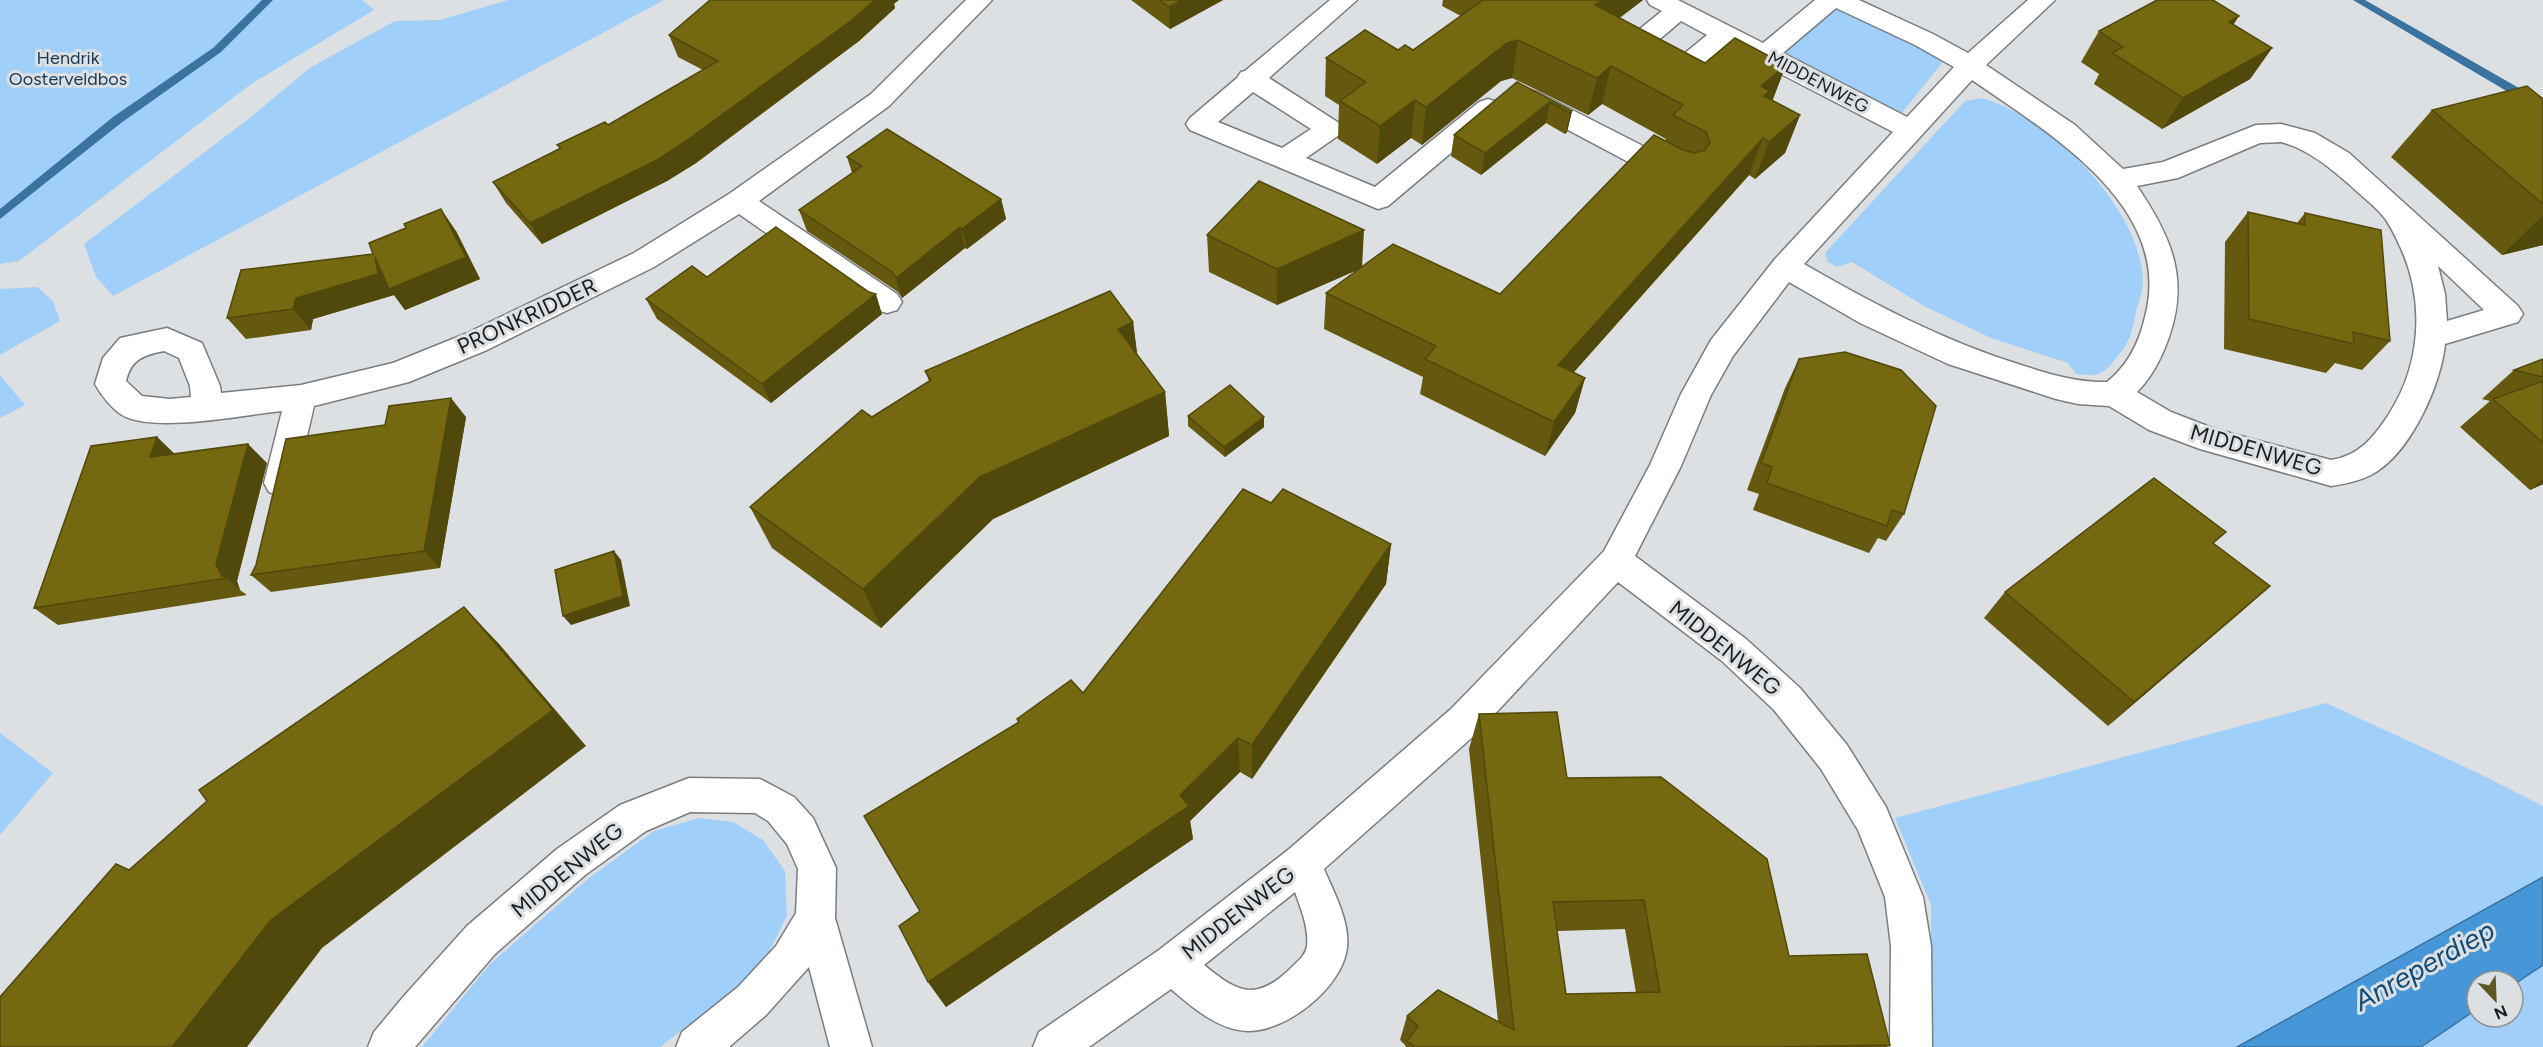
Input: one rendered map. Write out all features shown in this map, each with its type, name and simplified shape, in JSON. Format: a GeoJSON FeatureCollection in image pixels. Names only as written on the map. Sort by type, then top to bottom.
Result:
{"type":"FeatureCollection","features":[{"type":"Feature","properties":{"kind":"street","name":"PRONKRIDDER"},"geometry":{"type":"LineString","coordinates":[[207,406],[301,397],[398,374],[476,342],[644,260],[739,201],[880,100],[980,0]]}},
{"type":"Feature","properties":{"kind":"street"},"geometry":{"type":"LineString","coordinates":[[1345,0],[1199,123],[1378,199],[1511,89],[1682,178]]}},
{"type":"Feature","properties":{"kind":"street"},"geometry":{"type":"LineString","coordinates":[[1766,54],[1830,0]]}},
{"type":"Feature","properties":{"kind":"street"},"geometry":{"type":"LineString","coordinates":[[1785,266],[1848,304],[1922,341],[1975,363],[2089,396],[2114,394],[2132,380],[2143,364],[2163,309],[2165,290],[2163,261],[2150,231],[2118,179],[2091,152],[2060,126],[1950,53],[1839,0]]}},
{"type":"Feature","properties":{"kind":"street","name":"MIDDENWEG"},"geometry":{"type":"LineString","coordinates":[[1054,1047],[1173,964],[1302,863],[1464,721],[1616,561],[1665,466],[1696,394],[1722,348],[1785,266],[1910,130],[1969,67],[2043,0]]}},
{"type":"Feature","properties":{"kind":"street","name":"MIDDENWEG"},"geometry":{"type":"LineString","coordinates":[[1725,34],[1675,75],[1629,51],[1669,5],[1766,54],[1910,130]]}},
{"type":"Feature","properties":{"kind":"street"},"geometry":{"type":"LineString","coordinates":[[1250,78],[1330,129],[1284,159]]}},
{"type":"Feature","properties":{"kind":"street","name":"MIDDENWEG"},"geometry":{"type":"LineString","coordinates":[[2118,179],[2168,171],[2256,134],[2282,133],[2305,139],[2325,149],[2508,314],[2433,336]]}},
{"type":"Feature","properties":{"kind":"street"},"geometry":{"type":"LineString","coordinates":[[739,201],[887,302]]}},
{"type":"Feature","properties":{"kind":"street","name":"MIDDENWEG"},"geometry":{"type":"LineString","coordinates":[[2114,394],[2160,421],[2211,440],[2331,473],[2349,470],[2365,463],[2408,412],[2422,377],[2433,336],[2428,281],[2419,252],[2396,214]]}},
{"type":"Feature","properties":{"kind":"street"},"geometry":{"type":"LineString","coordinates":[[273,513],[301,397]]}},
{"type":"Feature","properties":{"kind":"street","name":"MIDDENWEG"},"geometry":{"type":"LineString","coordinates":[[1616,561],[1734,650],[1787,699],[1834,757],[1868,811],[1904,897],[1911,946],[1911,1047]]}},
{"type":"Feature","properties":{"kind":"street","name":"MIDDENWEG"},"geometry":{"type":"LineString","coordinates":[[388,1047],[481,940],[571,862],[633,818],[689,795],[760,796],[781,809],[800,831],[817,868],[815,918],[851,1047]]}},
{"type":"Feature","properties":{"kind":"street","name":"MIDDENWEG"},"geometry":{"type":"LineString","coordinates":[[1173,964],[1216,1000],[1247,1012],[1282,1001],[1309,980],[1327,947],[1322,912],[1302,863]]}},
{"type":"Feature","properties":{"kind":"street","name":"MIDDENWEG"},"geometry":{"type":"LineString","coordinates":[[697,1047],[752,1001],[790,960],[815,918]]}},
{"type":"Feature","properties":{"kind":"green space","name":"Hendrik Oosterveldbos"},"geometry":{"type":"Polygon","coordinates":[[[0,0],[362,0],[374,10],[251,84],[19,261],[0,264],[0,0]]]}},
{"type":"Feature","properties":{"kind":"green space"},"geometry":{"type":"Polygon","coordinates":[[[508,0],[664,0],[113,296],[96,277],[84,244],[247,120],[311,67],[395,21],[440,20],[508,0]]]}},
{"type":"Feature","properties":{"kind":"green space"},"geometry":{"type":"Polygon","coordinates":[[[1838,4],[1945,59],[1902,113],[1783,53],[1838,4]]]}},
{"type":"Feature","properties":{"kind":"green space"},"geometry":{"type":"Polygon","coordinates":[[[1982,98],[2008,108],[2035,124],[2062,145],[2108,195],[2126,223],[2138,252],[2143,280],[2141,296],[2133,328],[2124,348],[2102,372],[2092,375],[2076,374],[2068,363],[1991,338],[1924,306],[1852,262],[1837,267],[1828,262],[1825,253],[1965,101],[1982,98]]]}},
{"type":"Feature","properties":{"kind":"green space"},"geometry":{"type":"Polygon","coordinates":[[[37,287],[53,301],[60,321],[0,355],[0,289],[37,287]]]}},
{"type":"Feature","properties":{"kind":"green space"},"geometry":{"type":"Polygon","coordinates":[[[0,375],[25,405],[0,418],[0,375]]]}},
{"type":"Feature","properties":{"kind":"green space"},"geometry":{"type":"Polygon","coordinates":[[[2326,703],[2476,772],[2543,806],[2543,877],[2237,1047],[1931,1047],[1931,905],[1895,818],[2326,703]]]}},
{"type":"Feature","properties":{"kind":"green space"},"geometry":{"type":"Polygon","coordinates":[[[0,733],[53,773],[0,835],[0,733]]]}},
{"type":"Feature","properties":{"kind":"green space"},"geometry":{"type":"Polygon","coordinates":[[[699,818],[733,822],[763,840],[785,871],[787,916],[767,956],[740,985],[660,1047],[422,1047],[490,964],[589,878],[654,831],[699,818]]]}},
{"type":"Feature","properties":{"kind":"green space"},"geometry":{"type":"Polygon","coordinates":[[[2543,965],[2543,1047],[2421,1047],[2465,1017],[2465,1029],[2525,1029],[2525,977],[2543,965]]]}},
{"type":"Feature","properties":{"kind":"water","name":"Anreperdiep"},"geometry":{"type":"Polygon","coordinates":[[[2543,877],[2543,965],[2525,977],[2525,969],[2465,969],[2465,1017],[2421,1047],[2237,1047],[2543,877]]]}},
{"type":"Feature","properties":{"kind":"building"},"geometry":{"type":"Polygon","coordinates":[[[710,0],[875,0],[852,20],[657,160],[530,223],[493,182],[561,148],[557,145],[605,122],[608,125],[718,61],[669,35],[710,0]]]}},
{"type":"Feature","properties":{"kind":"building"},"geometry":{"type":"Polygon","coordinates":[[[1159,0],[1182,0],[1169,7],[1159,0]]]}},
{"type":"Feature","properties":{"kind":"building"},"geometry":{"type":"Polygon","coordinates":[[[1483,0],[1602,0],[1595,5],[1705,63],[1735,38],[1786,65],[1761,86],[1770,91],[1764,96],[1800,115],[1769,142],[1763,138],[1558,365],[1585,378],[1554,422],[1425,359],[1436,346],[1326,293],[1393,244],[1500,294],[1654,135],[1683,150],[1695,153],[1705,150],[1710,142],[1706,132],[1673,115],[1683,105],[1611,66],[1597,78],[1518,40],[1507,43],[1426,107],[1415,100],[1380,126],[1340,101],[1366,82],[1326,58],[1365,30],[1398,50],[1405,45],[1413,50],[1483,0]]]}},
{"type":"Feature","properties":{"kind":"building"},"geometry":{"type":"Polygon","coordinates":[[[2157,0],[2213,0],[2239,16],[2229,22],[2272,48],[2183,98],[2112,53],[2123,47],[2099,31],[2157,0]]]}},
{"type":"Feature","properties":{"kind":"building"},"geometry":{"type":"Polygon","coordinates":[[[1517,82],[1572,111],[1570,113],[1550,102],[1485,153],[1454,135],[1517,82]]]}},
{"type":"Feature","properties":{"kind":"building"},"geometry":{"type":"Polygon","coordinates":[[[2527,86],[2543,99],[2543,204],[2432,110],[2527,86]]]}},
{"type":"Feature","properties":{"kind":"building"},"geometry":{"type":"Polygon","coordinates":[[[887,129],[1001,199],[962,229],[960,227],[896,278],[892,272],[799,210],[862,166],[847,157],[887,129]]]}},
{"type":"Feature","properties":{"kind":"building"},"geometry":{"type":"Polygon","coordinates":[[[1259,181],[1364,230],[1277,269],[1207,235],[1259,181]]]}},
{"type":"Feature","properties":{"kind":"building"},"geometry":{"type":"Polygon","coordinates":[[[441,209],[466,257],[389,289],[375,257],[378,274],[296,298],[293,309],[227,318],[241,270],[373,254],[369,243],[406,228],[404,224],[441,209]]]}},
{"type":"Feature","properties":{"kind":"building"},"geometry":{"type":"Polygon","coordinates":[[[2248,212],[2305,225],[2305,213],[2381,230],[2390,341],[2353,332],[2354,344],[2249,319],[2248,212]]]}},
{"type":"Feature","properties":{"kind":"building"},"geometry":{"type":"Polygon","coordinates":[[[776,227],[869,292],[876,294],[762,384],[646,299],[692,266],[707,277],[776,227]]]}},
{"type":"Feature","properties":{"kind":"building"},"geometry":{"type":"Polygon","coordinates":[[[1110,291],[1133,322],[1118,329],[1165,392],[980,477],[863,589],[750,507],[862,410],[872,417],[931,380],[925,371],[1110,291]]]}},
{"type":"Feature","properties":{"kind":"building"},"geometry":{"type":"Polygon","coordinates":[[[1845,352],[1901,370],[1936,406],[1904,514],[1892,510],[1887,526],[1767,483],[1772,467],[1761,463],[1799,359],[1845,352]]]}},
{"type":"Feature","properties":{"kind":"building"},"geometry":{"type":"Polygon","coordinates":[[[2543,359],[2543,377],[2514,370],[2543,359]]]}},
{"type":"Feature","properties":{"kind":"building"},"geometry":{"type":"Polygon","coordinates":[[[2543,381],[2543,443],[2493,399],[2543,381]]]}},
{"type":"Feature","properties":{"kind":"building"},"geometry":{"type":"Polygon","coordinates":[[[1230,385],[1264,417],[1224,447],[1188,416],[1230,385]]]}},
{"type":"Feature","properties":{"kind":"building"},"geometry":{"type":"Polygon","coordinates":[[[451,398],[424,551],[251,575],[256,565],[286,439],[385,425],[389,406],[451,398]]]}},
{"type":"Feature","properties":{"kind":"building"},"geometry":{"type":"Polygon","coordinates":[[[157,437],[150,457],[248,444],[216,564],[222,576],[227,578],[34,608],[91,446],[157,437]]]}},
{"type":"Feature","properties":{"kind":"building"},"geometry":{"type":"Polygon","coordinates":[[[2154,478],[2226,532],[2213,543],[2270,586],[2134,702],[2005,592],[2154,478]]]}},
{"type":"Feature","properties":{"kind":"building"},"geometry":{"type":"Polygon","coordinates":[[[1243,489],[1271,503],[1283,489],[1391,544],[1252,745],[1238,738],[1180,795],[1189,806],[928,982],[899,926],[920,911],[864,816],[1019,722],[1017,719],[1071,680],[1083,693],[1243,489]]]}},
{"type":"Feature","properties":{"kind":"building"},"geometry":{"type":"Polygon","coordinates":[[[614,551],[623,596],[563,616],[555,570],[614,551]]]}},
{"type":"Feature","properties":{"kind":"building"},"geometry":{"type":"Polygon","coordinates":[[[464,607],[553,710],[271,920],[172,1047],[0,1047],[0,997],[116,864],[129,870],[207,801],[199,790],[464,607]]]}},
{"type":"Feature","properties":{"kind":"building"},"geometry":{"type":"Polygon","coordinates":[[[1557,712],[1567,778],[1661,777],[1767,859],[1789,956],[1867,954],[1890,1045],[1415,1047],[1407,1041],[1418,1026],[1407,1016],[1438,990],[1514,1030],[1479,714],[1557,712]],[[1644,900],[1553,902],[1566,994],[1660,992],[1644,900]]]}},
{"type":"Feature","properties":{"kind":"waterway"},"geometry":{"type":"LineString","coordinates":[[0,215],[117,120],[217,50],[268,0]]}},
{"type":"Feature","properties":{"kind":"waterway"},"geometry":{"type":"LineString","coordinates":[[2358,0],[2529,99],[2543,104]]}}]}
